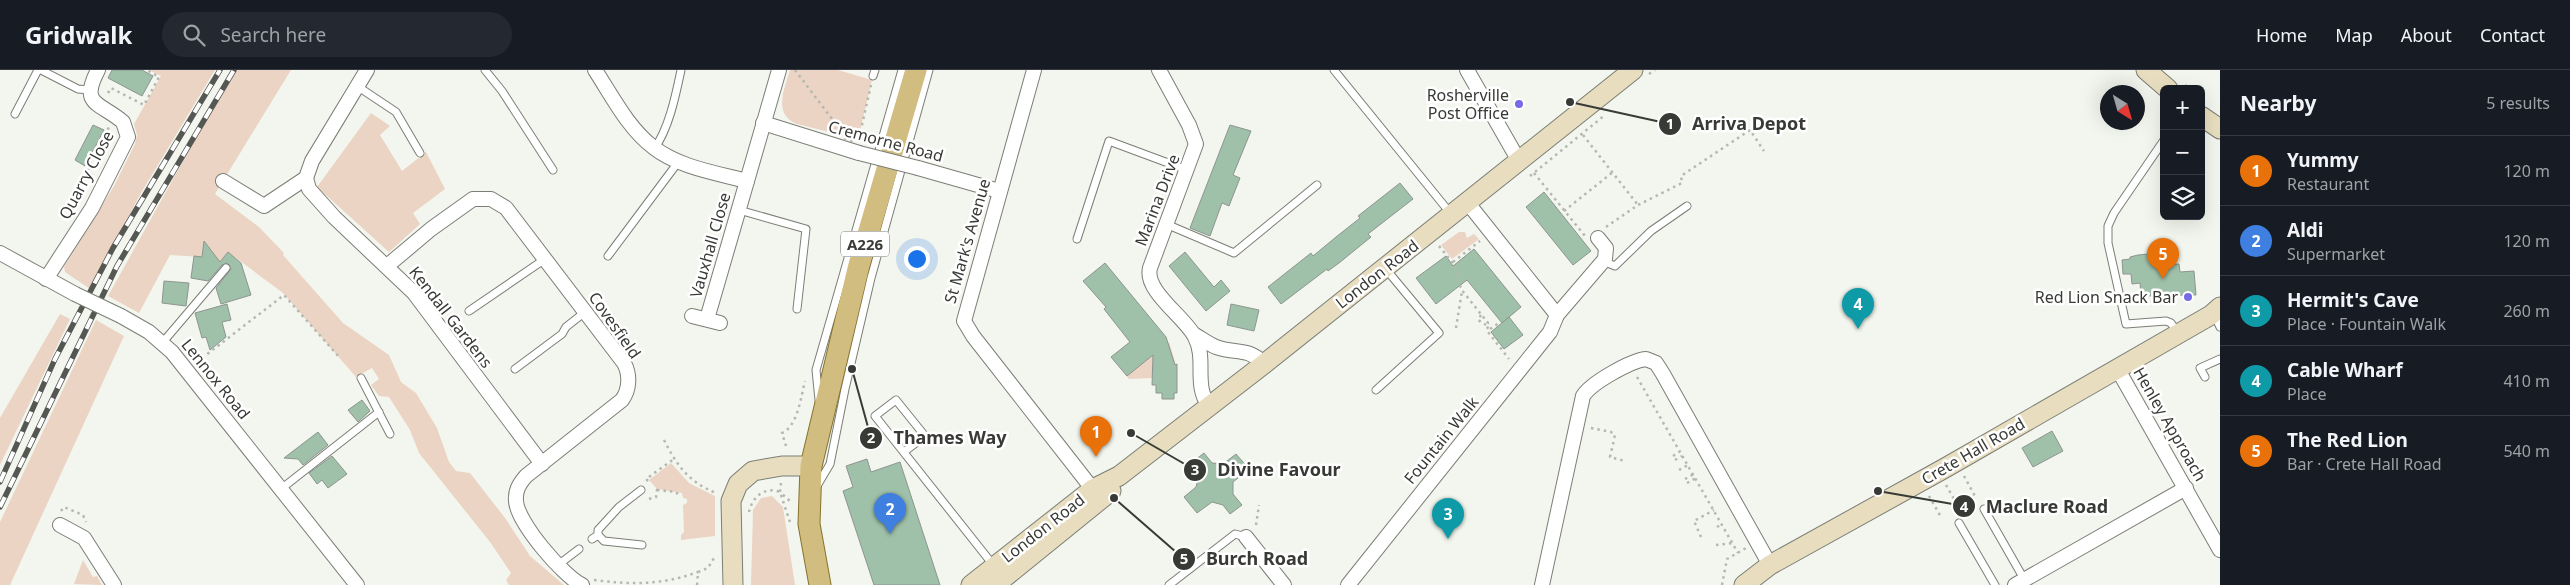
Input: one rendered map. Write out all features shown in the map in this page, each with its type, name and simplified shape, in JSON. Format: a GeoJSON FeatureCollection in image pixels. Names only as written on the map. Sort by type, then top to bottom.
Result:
{"type":"FeatureCollection","features":[{"type":"Feature","properties":{"kind":"main road","name":"A226"},"geometry":{"type":"LineString","coordinates":[[820,584],[809,524],[811,466],[859,265],[916,70]]}},
{"type":"Feature","properties":{"kind":"main road"},"geometry":{"type":"LineString","coordinates":[[2146,70],[2163,85]]}},
{"type":"Feature","properties":{"kind":"main road","name":"London Road"},"geometry":{"type":"LineString","coordinates":[[971,585],[1002,575],[1119,476],[1264,364],[1467,202],[1522,170],[1624,73]]}},
{"type":"Feature","properties":{"kind":"main road"},"geometry":{"type":"LineString","coordinates":[[2205,119],[2220,130]]}},
{"type":"Feature","properties":{"kind":"main road","name":"Crete Hall Road"},"geometry":{"type":"LineString","coordinates":[[1744,585],[1770,565],[1945,468],[2178,333],[2217,315]]}},
{"type":"Feature","properties":{"kind":"main road"},"geometry":{"type":"LineString","coordinates":[[733,585],[731,502],[738,484],[754,471],[782,466],[811,466]]}},
{"type":"Feature","properties":{"kind":"street"},"geometry":{"type":"LineString","coordinates":[[90,90],[98,70]]}},
{"type":"Feature","properties":{"kind":"street"},"geometry":{"type":"LineString","coordinates":[[223,181],[265,206],[306,178],[312,161],[367,70]]}},
{"type":"Feature","properties":{"kind":"street"},"geometry":{"type":"LineString","coordinates":[[595,70],[634,128],[654,149],[679,161],[746,181]]}},
{"type":"Feature","properties":{"kind":"street","name":"Vauxhall Close"},"geometry":{"type":"LineString","coordinates":[[692,316],[713,321],[746,181],[779,70]]}},
{"type":"Feature","properties":{"kind":"street","name":"St Mark's Avenue"},"geometry":{"type":"LineString","coordinates":[[1034,70],[964,319],[965,325],[1097,494]]}},
{"type":"Feature","properties":{"kind":"street","name":"Marina Drive"},"geometry":{"type":"LineString","coordinates":[[1159,70],[1196,142],[1188,170],[1150,268],[1150,280],[1195,336],[1202,358],[1200,383],[1209,406]]}},
{"type":"Feature","properties":{"kind":"street"},"geometry":{"type":"LineString","coordinates":[[1467,70],[1522,170]]}},
{"type":"Feature","properties":{"kind":"street","name":"Quarry Close"},"geometry":{"type":"LineString","coordinates":[[46,279],[92,208],[128,138],[122,122],[96,105],[90,90]]}},
{"type":"Feature","properties":{"kind":"street","name":"Cremorne Road"},"geometry":{"type":"LineString","coordinates":[[763,123],[848,146],[999,192]]}},
{"type":"Feature","properties":{"kind":"street","name":"Kendall Gardens"},"geometry":{"type":"LineString","coordinates":[[306,178],[309,189],[334,217],[414,293],[542,464]]}},
{"type":"Feature","properties":{"kind":"street","name":"Covesfield"},"geometry":{"type":"LineString","coordinates":[[387,266],[438,224],[472,200],[480,198],[491,199],[503,205],[626,366],[627,392],[620,402],[542,464],[519,485],[516,504],[522,518],[558,565],[587,582]]}},
{"type":"Feature","properties":{"kind":"street"},"geometry":{"type":"LineString","coordinates":[[1467,202],[1557,315]]}},
{"type":"Feature","properties":{"kind":"street"},"geometry":{"type":"LineString","coordinates":[[1595,235],[1607,251],[1603,260]]}},
{"type":"Feature","properties":{"kind":"street","name":"Lennox Road"},"geometry":{"type":"LineString","coordinates":[[0,253],[46,279],[120,316],[163,342],[357,585]]}},
{"type":"Feature","properties":{"kind":"street","name":"Fountain Walk"},"geometry":{"type":"LineString","coordinates":[[1348,585],[1550,332],[1557,315],[1603,260]]}},
{"type":"Feature","properties":{"kind":"street","name":"Marina Drive"},"geometry":{"type":"LineString","coordinates":[[1195,336],[1216,347],[1237,350],[1256,356],[1264,364]]}},
{"type":"Feature","properties":{"kind":"street"},"geometry":{"type":"LineString","coordinates":[[1542,585],[1583,396],[1594,385],[1642,359],[1653,361],[1663,374],[1770,565]]}},
{"type":"Feature","properties":{"kind":"street","name":"Henley Approach"},"geometry":{"type":"LineString","coordinates":[[2118,368],[2220,550]]}},
{"type":"Feature","properties":{"kind":"street"},"geometry":{"type":"LineString","coordinates":[[2020,582],[2186,488]]}},
{"type":"Feature","properties":{"kind":"street"},"geometry":{"type":"LineString","coordinates":[[60,525],[84,538],[114,585]]}},
{"type":"Feature","properties":{"kind":"street"},"geometry":{"type":"LineString","coordinates":[[1246,537],[1284,585]]}},
{"type":"Feature","properties":{"kind":"lane"},"geometry":{"type":"LineString","coordinates":[[15,114],[40,70],[76,88],[90,90]]}},
{"type":"Feature","properties":{"kind":"lane"},"geometry":{"type":"LineString","coordinates":[[485,70],[502,90],[553,170]]}},
{"type":"Feature","properties":{"kind":"lane"},"geometry":{"type":"LineString","coordinates":[[654,149],[660,140],[671,110],[682,70]]}},
{"type":"Feature","properties":{"kind":"lane"},"geometry":{"type":"LineString","coordinates":[[822,420],[816,370],[902,70]]}},
{"type":"Feature","properties":{"kind":"lane"},"geometry":{"type":"LineString","coordinates":[[810,496],[830,464],[844,389],[871,278],[928,70]]}},
{"type":"Feature","properties":{"kind":"lane"},"geometry":{"type":"LineString","coordinates":[[1334,70],[1451,215]]}},
{"type":"Feature","properties":{"kind":"lane"},"geometry":{"type":"LineString","coordinates":[[357,86],[395,111],[420,153]]}},
{"type":"Feature","properties":{"kind":"lane"},"geometry":{"type":"LineString","coordinates":[[1077,239],[1109,141],[1188,170]]}},
{"type":"Feature","properties":{"kind":"lane"},"geometry":{"type":"LineString","coordinates":[[2160,146],[2114,213],[2108,226],[2108,243],[2127,325],[2169,322],[2178,333]]}},
{"type":"Feature","properties":{"kind":"lane"},"geometry":{"type":"LineString","coordinates":[[608,256],[679,161]]}},
{"type":"Feature","properties":{"kind":"lane"},"geometry":{"type":"LineString","coordinates":[[1166,224],[1234,253],[1317,185]]}},
{"type":"Feature","properties":{"kind":"lane"},"geometry":{"type":"LineString","coordinates":[[1603,260],[1615,266],[1651,231],[1687,206]]}},
{"type":"Feature","properties":{"kind":"lane"},"geometry":{"type":"LineString","coordinates":[[739,210],[806,229],[797,309]]}},
{"type":"Feature","properties":{"kind":"lane"},"geometry":{"type":"LineString","coordinates":[[469,311],[545,259]]}},
{"type":"Feature","properties":{"kind":"lane"},"geometry":{"type":"LineString","coordinates":[[1376,390],[1439,333],[1384,267]]}},
{"type":"Feature","properties":{"kind":"lane"},"geometry":{"type":"LineString","coordinates":[[163,342],[226,268]]}},
{"type":"Feature","properties":{"kind":"lane"},"geometry":{"type":"LineString","coordinates":[[514,369],[562,334],[566,327],[586,312]]}},
{"type":"Feature","properties":{"kind":"lane"},"geometry":{"type":"LineString","coordinates":[[2205,377],[2200,368],[2220,359]]}},
{"type":"Feature","properties":{"kind":"lane"},"geometry":{"type":"LineString","coordinates":[[361,378],[390,434]]}},
{"type":"Feature","properties":{"kind":"lane"},"geometry":{"type":"LineString","coordinates":[[904,452],[925,436],[896,400],[875,416],[1002,575]]}},
{"type":"Feature","properties":{"kind":"lane"},"geometry":{"type":"LineString","coordinates":[[281,489],[379,412]]}},
{"type":"Feature","properties":{"kind":"lane"},"geometry":{"type":"LineString","coordinates":[[641,490],[614,512],[598,530],[595,537],[604,541],[642,545]]}},
{"type":"Feature","properties":{"kind":"lane"},"geometry":{"type":"LineString","coordinates":[[1984,509],[2020,582]]}},
{"type":"Feature","properties":{"kind":"lane"},"geometry":{"type":"LineString","coordinates":[[1959,523],[1995,585]]}},
{"type":"Feature","properties":{"kind":"lane"},"geometry":{"type":"LineString","coordinates":[[1169,585],[1236,534],[1246,537]]}},
{"type":"Feature","properties":{"kind":"lane"},"geometry":{"type":"LineString","coordinates":[[558,565],[579,549]]}},
{"type":"Feature","properties":{"kind":"path"},"geometry":{"type":"LineString","coordinates":[[107,95],[111,88],[144,105],[160,77],[147,70]]}},
{"type":"Feature","properties":{"kind":"path"},"geometry":{"type":"LineString","coordinates":[[795,70],[819,100],[848,146]]}},
{"type":"Feature","properties":{"kind":"path"},"geometry":{"type":"LineString","coordinates":[[848,146],[874,73]]}},
{"type":"Feature","properties":{"kind":"path"},"geometry":{"type":"LineString","coordinates":[[95,183],[88,167],[110,123]]}},
{"type":"Feature","properties":{"kind":"path"},"geometry":{"type":"LineString","coordinates":[[1522,170],[1534,173],[1581,232],[1595,235],[1638,204],[1682,183],[1681,176],[1750,130],[1764,151]]}},
{"type":"Feature","properties":{"kind":"path"},"geometry":{"type":"LineString","coordinates":[[1583,135],[1638,204]]}},
{"type":"Feature","properties":{"kind":"path"},"geometry":{"type":"LineString","coordinates":[[1564,211],[1613,172]]}},
{"type":"Feature","properties":{"kind":"path"},"geometry":{"type":"LineString","coordinates":[[1581,232],[1586,228]]}},
{"type":"Feature","properties":{"kind":"path"},"geometry":{"type":"LineString","coordinates":[[1453,262],[1483,238],[1480,235]]}},
{"type":"Feature","properties":{"kind":"path"},"geometry":{"type":"LineString","coordinates":[[1437,243],[1453,262],[1462,291],[1488,323],[1486,325]]}},
{"type":"Feature","properties":{"kind":"path"},"geometry":{"type":"LineString","coordinates":[[1456,328],[1462,291]]}},
{"type":"Feature","properties":{"kind":"path"},"geometry":{"type":"LineString","coordinates":[[187,370],[284,295],[340,358]]}},
{"type":"Feature","properties":{"kind":"path"},"geometry":{"type":"LineString","coordinates":[[1482,315],[1478,320],[1486,325],[1489,330],[1488,332],[1513,365]]}},
{"type":"Feature","properties":{"kind":"path"},"geometry":{"type":"LineString","coordinates":[[1489,330],[1498,323]]}},
{"type":"Feature","properties":{"kind":"path"},"geometry":{"type":"LineString","coordinates":[[1635,373],[1738,552]]}},
{"type":"Feature","properties":{"kind":"path"},"geometry":{"type":"LineString","coordinates":[[1585,426],[1611,432],[1615,436],[1610,457],[1626,462]]}},
{"type":"Feature","properties":{"kind":"path"},"geometry":{"type":"LineString","coordinates":[[782,433],[786,446]]}},
{"type":"Feature","properties":{"kind":"path"},"geometry":{"type":"LineString","coordinates":[[664,440],[674,459],[692,481],[731,502]]}},
{"type":"Feature","properties":{"kind":"path"},"geometry":{"type":"LineString","coordinates":[[1674,458],[1681,454]]}},
{"type":"Feature","properties":{"kind":"path"},"geometry":{"type":"LineString","coordinates":[[674,459],[646,479],[655,489],[676,492],[680,497]]}},
{"type":"Feature","properties":{"kind":"path"},"geometry":{"type":"LineString","coordinates":[[1679,470],[1688,465]]}},
{"type":"Feature","properties":{"kind":"path"},"geometry":{"type":"LineString","coordinates":[[1962,473],[1976,498]]}},
{"type":"Feature","properties":{"kind":"path"},"geometry":{"type":"LineString","coordinates":[[1685,479],[1694,474]]}},
{"type":"Feature","properties":{"kind":"path"},"geometry":{"type":"LineString","coordinates":[[1687,482],[1696,478]]}},
{"type":"Feature","properties":{"kind":"path"},"geometry":{"type":"LineString","coordinates":[[1927,492],[1941,517]]}},
{"type":"Feature","properties":{"kind":"path"},"geometry":{"type":"LineString","coordinates":[[1701,537],[1694,521],[1714,510]]}},
{"type":"Feature","properties":{"kind":"path"},"geometry":{"type":"LineString","coordinates":[[1717,527],[1722,524]]}},
{"type":"Feature","properties":{"kind":"path"},"geometry":{"type":"LineString","coordinates":[[1722,585],[1727,559],[1757,542]]}},
{"type":"Feature","properties":{"kind":"path"},"geometry":{"type":"LineString","coordinates":[[1716,545],[1732,543]]}},
{"type":"Feature","properties":{"kind":"path"},"geometry":{"type":"LineString","coordinates":[[587,582],[654,584],[675,581],[708,568],[715,557]]}},
{"type":"Feature","properties":{"kind":"path"},"geometry":{"type":"LineString","coordinates":[[697,585],[698,572]]}},
{"type":"Feature","properties":{"kind":"shaded area"},"geometry":{"type":"Polygon","coordinates":[[[149,70],[215,70],[141,193],[90,289],[65,272],[64,267],[114,186],[135,144],[137,135],[134,124],[161,76],[149,70]]]}},
{"type":"Feature","properties":{"kind":"shaded area"},"geometry":{"type":"Polygon","coordinates":[[[237,70],[291,70],[215,194],[259,227],[284,253],[283,255],[343,323],[389,355],[401,382],[416,393],[437,428],[449,462],[456,471],[470,473],[505,518],[530,556],[564,585],[509,585],[506,580],[511,573],[490,542],[419,453],[410,430],[389,397],[379,396],[371,385],[379,379],[372,368],[356,377],[283,293],[228,252],[220,262],[203,250],[202,257],[170,255],[139,313],[108,296],[197,136],[237,70]]]}},
{"type":"Feature","properties":{"kind":"shaded area"},"geometry":{"type":"Polygon","coordinates":[[[790,70],[838,70],[872,80],[858,139],[797,124],[789,120],[782,107],[782,100],[790,70]]]}},
{"type":"Feature","properties":{"kind":"shaded area"},"geometry":{"type":"Polygon","coordinates":[[[371,113],[390,126],[380,135],[402,171],[426,152],[445,189],[413,213],[420,224],[389,252],[317,187],[371,113]]]}},
{"type":"Feature","properties":{"kind":"shaded area"},"geometry":{"type":"Polygon","coordinates":[[[1459,232],[1465,232],[1467,238],[1474,234],[1479,239],[1452,259],[1441,245],[1459,232]]]}},
{"type":"Feature","properties":{"kind":"shaded area"},"geometry":{"type":"Polygon","coordinates":[[[60,314],[70,319],[0,465],[0,418],[60,314]]]}},
{"type":"Feature","properties":{"kind":"shaded area"},"geometry":{"type":"Polygon","coordinates":[[[96,320],[124,336],[10,585],[0,585],[0,522],[96,320]]]}},
{"type":"Feature","properties":{"kind":"shaded area"},"geometry":{"type":"Polygon","coordinates":[[[1153,322],[1140,351],[1147,360],[1169,342],[1176,365],[1156,364],[1152,378],[1129,379],[1111,357],[1153,322]]]}},
{"type":"Feature","properties":{"kind":"shaded area"},"geometry":{"type":"Polygon","coordinates":[[[671,463],[689,483],[715,496],[715,536],[681,540],[681,535],[684,532],[683,505],[687,503],[687,499],[683,498],[682,493],[657,489],[649,480],[671,463]]]}},
{"type":"Feature","properties":{"kind":"shaded area"},"geometry":{"type":"Polygon","coordinates":[[[772,496],[783,507],[795,585],[751,585],[753,510],[761,498],[772,496]]]}},
{"type":"Feature","properties":{"kind":"shaded area"},"geometry":{"type":"Polygon","coordinates":[[[83,560],[93,577],[97,576],[102,585],[74,584],[83,560]]]}},
{"type":"Feature","properties":{"kind":"building"},"geometry":{"type":"Polygon","coordinates":[[[112,70],[142,70],[153,76],[142,96],[108,78],[112,70]]]}},
{"type":"Feature","properties":{"kind":"building"},"geometry":{"type":"Polygon","coordinates":[[[93,125],[104,130],[85,166],[75,160],[93,125]]]}},
{"type":"Feature","properties":{"kind":"building"},"geometry":{"type":"Polygon","coordinates":[[[1230,125],[1251,131],[1233,175],[1240,178],[1229,206],[1222,203],[1210,236],[1190,228],[1230,125]]]}},
{"type":"Feature","properties":{"kind":"building"},"geometry":{"type":"Polygon","coordinates":[[[1400,183],[1413,199],[1368,234],[1371,237],[1339,263],[1328,271],[1327,269],[1281,304],[1268,287],[1311,253],[1313,256],[1360,218],[1358,216],[1400,183]]]}},
{"type":"Feature","properties":{"kind":"building"},"geometry":{"type":"Polygon","coordinates":[[[1544,192],[1591,251],[1573,265],[1526,207],[1544,192]]]}},
{"type":"Feature","properties":{"kind":"building"},"geometry":{"type":"Polygon","coordinates":[[[204,241],[220,262],[228,252],[241,263],[251,295],[221,304],[216,288],[231,269],[227,263],[222,265],[208,281],[191,278],[194,256],[202,257],[204,241]]]}},
{"type":"Feature","properties":{"kind":"building"},"geometry":{"type":"Polygon","coordinates":[[[1474,249],[1521,307],[1502,323],[1467,280],[1436,304],[1416,278],[1446,256],[1453,266],[1474,249]]]}},
{"type":"Feature","properties":{"kind":"building"},"geometry":{"type":"Polygon","coordinates":[[[1185,252],[1214,287],[1221,280],[1230,291],[1206,311],[1169,266],[1185,252]]]}},
{"type":"Feature","properties":{"kind":"building"},"geometry":{"type":"Polygon","coordinates":[[[2158,253],[2159,265],[2179,264],[2180,272],[2194,271],[2196,295],[2141,296],[2140,283],[2132,284],[2131,274],[2123,274],[2122,260],[2138,255],[2158,253]]]}},
{"type":"Feature","properties":{"kind":"building"},"geometry":{"type":"Polygon","coordinates":[[[1105,263],[1166,337],[1175,365],[1177,364],[1177,393],[1174,393],[1174,399],[1162,399],[1162,393],[1156,393],[1156,385],[1152,385],[1153,355],[1127,376],[1111,357],[1130,342],[1104,309],[1106,307],[1083,281],[1105,263]]]}},
{"type":"Feature","properties":{"kind":"building"},"geometry":{"type":"Polygon","coordinates":[[[164,281],[189,283],[186,306],[162,303],[164,281]]]}},
{"type":"Feature","properties":{"kind":"building"},"geometry":{"type":"Polygon","coordinates":[[[227,304],[231,320],[222,322],[226,337],[210,350],[206,337],[202,338],[195,313],[227,304]]]}},
{"type":"Feature","properties":{"kind":"building"},"geometry":{"type":"Polygon","coordinates":[[[1231,304],[1259,310],[1254,331],[1227,325],[1231,304]]]}},
{"type":"Feature","properties":{"kind":"building"},"geometry":{"type":"Polygon","coordinates":[[[1509,317],[1523,335],[1504,349],[1491,332],[1509,317]]]}},
{"type":"Feature","properties":{"kind":"building"},"geometry":{"type":"Polygon","coordinates":[[[362,400],[370,411],[358,422],[348,410],[362,400]]]}},
{"type":"Feature","properties":{"kind":"building"},"geometry":{"type":"Polygon","coordinates":[[[2052,431],[2063,451],[2033,467],[2022,448],[2052,431]]]}},
{"type":"Feature","properties":{"kind":"building"},"geometry":{"type":"Polygon","coordinates":[[[318,432],[328,445],[303,465],[298,459],[284,458],[318,432]]]}},
{"type":"Feature","properties":{"kind":"building"},"geometry":{"type":"Polygon","coordinates":[[[1204,453],[1212,463],[1223,464],[1236,454],[1249,469],[1233,482],[1233,494],[1242,505],[1230,514],[1223,505],[1212,502],[1197,513],[1184,497],[1196,487],[1199,476],[1190,464],[1204,453]]]}},
{"type":"Feature","properties":{"kind":"building"},"geometry":{"type":"Polygon","coordinates":[[[332,456],[347,474],[328,488],[322,480],[317,484],[309,473],[332,456]]]}},
{"type":"Feature","properties":{"kind":"building"},"geometry":{"type":"Polygon","coordinates":[[[867,459],[871,472],[900,462],[940,585],[874,585],[843,491],[853,487],[846,466],[867,459]]]}},
{"type":"Feature","properties":{"kind":"railway"},"geometry":{"type":"LineString","coordinates":[[0,482],[55,359],[113,248],[220,70]]}},
{"type":"Feature","properties":{"kind":"railway"},"geometry":{"type":"LineString","coordinates":[[0,507],[117,266],[234,70]]}},
{"type":"Feature","properties":{"kind":"place","name":"Arriva Depot"},"geometry":{"type":"Point","coordinates":[1570,102]}},
{"type":"Feature","properties":{"kind":"place","name":"Rosherville Post Office"},"geometry":{"type":"Point","coordinates":[1519,104]}},
{"type":"Feature","properties":{"kind":"place","name":"The Red Lion"},"geometry":{"type":"Point","coordinates":[2163,279]}},
{"type":"Feature","properties":{"kind":"place","name":"Red Lion Snack Bar"},"geometry":{"type":"Point","coordinates":[2188,297]}},
{"type":"Feature","properties":{"kind":"place","name":"Cable Wharf"},"geometry":{"type":"Point","coordinates":[1858,329]}},
{"type":"Feature","properties":{"kind":"place","name":"Thames Way"},"geometry":{"type":"Point","coordinates":[852,369]}},
{"type":"Feature","properties":{"kind":"place","name":"Divine Favour"},"geometry":{"type":"Point","coordinates":[1131,433]}},
{"type":"Feature","properties":{"kind":"place","name":"Yummy"},"geometry":{"type":"Point","coordinates":[1096,457]}},
{"type":"Feature","properties":{"kind":"place","name":"Maclure Road"},"geometry":{"type":"Point","coordinates":[1878,491]}},
{"type":"Feature","properties":{"kind":"place","name":"Burch Road"},"geometry":{"type":"Point","coordinates":[1114,498]}},
{"type":"Feature","properties":{"kind":"place","name":"Aldi"},"geometry":{"type":"Point","coordinates":[890,534]}},
{"type":"Feature","properties":{"kind":"place","name":"Hermit's Cave"},"geometry":{"type":"Point","coordinates":[1448,539]}}]}
